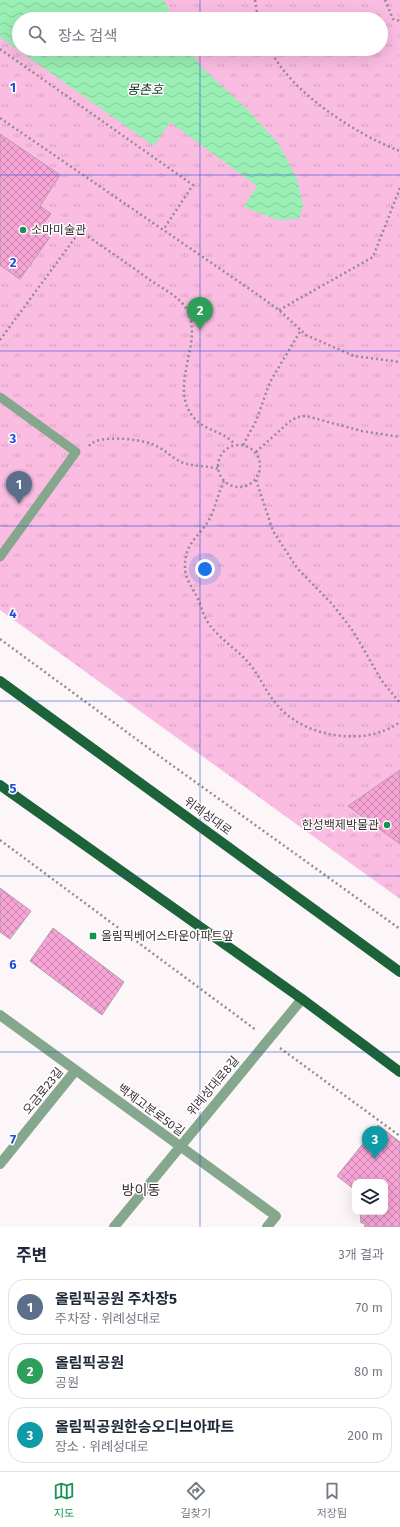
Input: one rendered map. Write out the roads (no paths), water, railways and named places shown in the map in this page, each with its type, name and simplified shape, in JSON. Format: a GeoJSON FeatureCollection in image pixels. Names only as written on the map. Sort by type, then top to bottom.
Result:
{"type":"FeatureCollection","features":[{"type":"Feature","properties":{"kind":"main road","name":"위례성대로"},"geometry":{"type":"LineString","coordinates":[[0,681],[400,972]]}},
{"type":"Feature","properties":{"kind":"main road"},"geometry":{"type":"LineString","coordinates":[[0,785],[302,999],[400,1072]]}},
{"type":"Feature","properties":{"kind":"street","name":"위례성대로8길"},"geometry":{"type":"LineString","coordinates":[[114,1227],[302,999]]}},
{"type":"Feature","properties":{"kind":"street","name":"백제고분로50길"},"geometry":{"type":"LineString","coordinates":[[0,1015],[179,1147],[276,1216],[267,1227]]}},
{"type":"Feature","properties":{"kind":"street","name":"오금로23길"},"geometry":{"type":"LineString","coordinates":[[0,1164],[75,1071]]}},
{"type":"Feature","properties":{"kind":"lane"},"geometry":{"type":"LineString","coordinates":[[0,397],[76,452],[0,557]]}},
{"type":"Feature","properties":{"kind":"water","name":"몽촌호"},"geometry":{"type":"Polygon","coordinates":[[[0,0],[164,0],[170,12],[12,12],[12,45],[0,37],[0,0]]]}},
{"type":"Feature","properties":{"kind":"water","name":"몽촌호"},"geometry":{"type":"Polygon","coordinates":[[[27,56],[194,56],[200,66],[246,108],[279,144],[297,179],[303,205],[299,219],[278,220],[244,207],[257,186],[170,122],[154,146],[27,56]]]}},
{"type":"Feature","properties":{"kind":"place","name":"소마미술관"},"geometry":{"type":"Point","coordinates":[23,230]}},
{"type":"Feature","properties":{"kind":"place","name":"올림픽공원"},"geometry":{"type":"Point","coordinates":[200,330]}},
{"type":"Feature","properties":{"kind":"place","name":"올림픽공원 주차장5"},"geometry":{"type":"Point","coordinates":[19,504]}},
{"type":"Feature","properties":{"kind":"place","name":"한성백제박물관"},"geometry":{"type":"Point","coordinates":[387,825]}},
{"type":"Feature","properties":{"kind":"place","name":"올림픽베어스타운아파트앞"},"geometry":{"type":"Point","coordinates":[93,936]}},
{"type":"Feature","properties":{"kind":"place","name":"올림픽공원한승오디브아파트"},"geometry":{"type":"Point","coordinates":[375,1159]}},
{"type":"Feature","properties":{"kind":"district","name":"방이동"},"geometry":{"type":"Point","coordinates":[141,1190]}}]}
